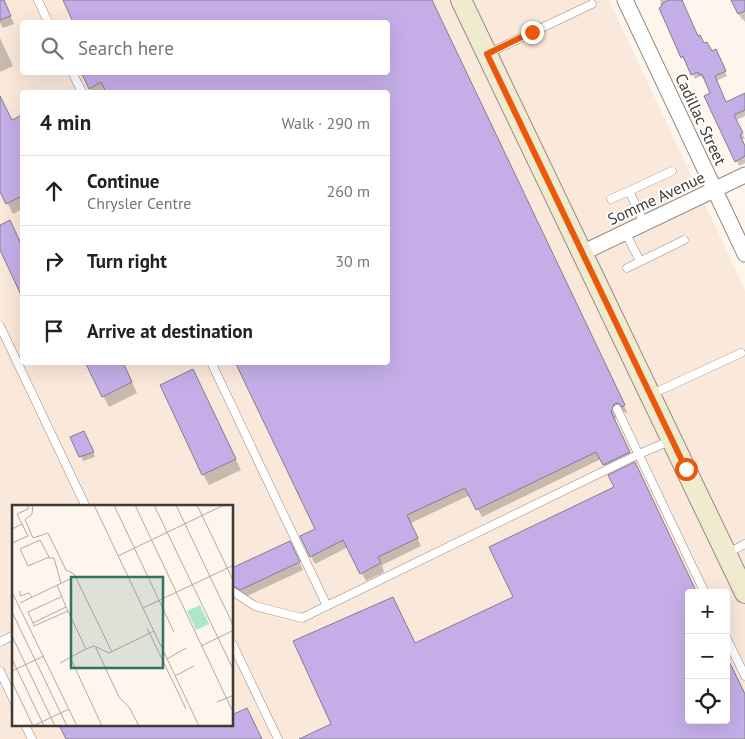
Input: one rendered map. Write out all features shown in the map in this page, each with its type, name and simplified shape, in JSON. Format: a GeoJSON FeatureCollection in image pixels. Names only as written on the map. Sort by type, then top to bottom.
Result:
{"type":"FeatureCollection","features":[{"type":"Feature","properties":{"kind":"street"},"geometry":{"type":"LineString","coordinates":[[461,0],[745,593]]}},
{"type":"Feature","properties":{"kind":"street","name":"Cadillac Street"},"geometry":{"type":"LineString","coordinates":[[625,0],[745,254]]}},
{"type":"Feature","properties":{"kind":"street","name":"Somme Avenue"},"geometry":{"type":"LineString","coordinates":[[582,253],[745,175]]}},
{"type":"Feature","properties":{"kind":"lane"},"geometry":{"type":"LineString","coordinates":[[38,0],[47,20]]}},
{"type":"Feature","properties":{"kind":"lane"},"geometry":{"type":"LineString","coordinates":[[487,54],[592,4]]}},
{"type":"Feature","properties":{"kind":"lane"},"geometry":{"type":"LineString","coordinates":[[74,75],[81,90]]}},
{"type":"Feature","properties":{"kind":"lane"},"geometry":{"type":"LineString","coordinates":[[611,199],[672,171]]}},
{"type":"Feature","properties":{"kind":"lane"},"geometry":{"type":"LineString","coordinates":[[629,191],[644,223]]}},
{"type":"Feature","properties":{"kind":"lane"},"geometry":{"type":"LineString","coordinates":[[625,232],[640,261]]}},
{"type":"Feature","properties":{"kind":"lane"},"geometry":{"type":"LineString","coordinates":[[627,268],[684,240]]}},
{"type":"Feature","properties":{"kind":"lane"},"geometry":{"type":"LineString","coordinates":[[0,326],[86,505]]}},
{"type":"Feature","properties":{"kind":"lane"},"geometry":{"type":"LineString","coordinates":[[650,395],[741,353]]}},
{"type":"Feature","properties":{"kind":"lane"},"geometry":{"type":"LineString","coordinates":[[212,365],[327,606]]}},
{"type":"Feature","properties":{"kind":"lane"},"geometry":{"type":"LineString","coordinates":[[617,409],[703,589]]}},
{"type":"Feature","properties":{"kind":"lane"},"geometry":{"type":"LineString","coordinates":[[234,593],[255,606],[302,618],[638,454],[672,440]]}},
{"type":"Feature","properties":{"kind":"lane"},"geometry":{"type":"LineString","coordinates":[[726,554],[745,544]]}},
{"type":"Feature","properties":{"kind":"lane"},"geometry":{"type":"LineString","coordinates":[[0,642],[12,636]]}},
{"type":"Feature","properties":{"kind":"lane"},"geometry":{"type":"LineString","coordinates":[[730,645],[745,676]]}},
{"type":"Feature","properties":{"kind":"lane"},"geometry":{"type":"LineString","coordinates":[[234,647],[278,739]]}},
{"type":"Feature","properties":{"kind":"lane"},"geometry":{"type":"LineString","coordinates":[[0,671],[12,697]]}},
{"type":"Feature","properties":{"kind":"lane"},"geometry":{"type":"LineString","coordinates":[[26,726],[32,739]]}},
{"type":"Feature","properties":{"kind":"shaded area"},"geometry":{"type":"Polygon","coordinates":[[[0,0],[609,0],[745,290],[745,739],[0,739],[0,0]]]}},
{"type":"Feature","properties":{"kind":"building"},"geometry":{"type":"Polygon","coordinates":[[[0,0],[4,0],[11,16],[0,20],[0,0]]]}},
{"type":"Feature","properties":{"kind":"building"},"geometry":{"type":"Polygon","coordinates":[[[63,0],[432,0],[625,405],[622,407],[618,403],[614,404],[611,412],[630,452],[603,465],[596,452],[476,510],[465,488],[407,515],[418,538],[378,557],[381,563],[360,574],[343,540],[310,557],[300,536],[315,529],[236,365],[390,365],[390,90],[105,90],[101,82],[89,89],[82,75],[390,75],[390,20],[72,20],[63,0]]]}},
{"type":"Feature","properties":{"kind":"building"},"geometry":{"type":"Polygon","coordinates":[[[669,0],[682,0],[698,36],[700,35],[704,43],[707,42],[712,51],[716,49],[726,71],[715,76],[726,102],[745,93],[745,110],[734,115],[743,133],[740,135],[745,146],[745,156],[735,162],[704,96],[710,93],[702,74],[699,75],[698,72],[691,75],[683,56],[681,58],[659,8],[662,6],[661,4],[669,0]]]}},
{"type":"Feature","properties":{"kind":"building"},"geometry":{"type":"Polygon","coordinates":[[[731,0],[745,0],[745,11],[738,14],[731,0]]]}},
{"type":"Feature","properties":{"kind":"building"},"geometry":{"type":"Polygon","coordinates":[[[0,96],[12,120],[20,116],[20,197],[6,204],[0,192],[0,96]]]}},
{"type":"Feature","properties":{"kind":"building"},"geometry":{"type":"Polygon","coordinates":[[[10,220],[20,242],[20,293],[0,250],[0,225],[10,220]]]}},
{"type":"Feature","properties":{"kind":"building"},"geometry":{"type":"Polygon","coordinates":[[[86,365],[124,365],[132,382],[102,397],[86,365]]]}},
{"type":"Feature","properties":{"kind":"building"},"geometry":{"type":"Polygon","coordinates":[[[193,369],[236,459],[202,475],[160,385],[193,369]]]}},
{"type":"Feature","properties":{"kind":"building"},"geometry":{"type":"Polygon","coordinates":[[[84,431],[94,452],[79,457],[70,437],[84,431]]]}},
{"type":"Feature","properties":{"kind":"building"},"geometry":{"type":"Polygon","coordinates":[[[635,462],[695,589],[685,589],[685,724],[730,724],[730,663],[745,694],[745,739],[299,739],[331,724],[293,641],[393,597],[415,643],[513,597],[489,547],[614,487],[608,475],[635,462]]]}},
{"type":"Feature","properties":{"kind":"building"},"geometry":{"type":"Polygon","coordinates":[[[290,541],[300,562],[240,590],[234,586],[234,567],[290,541]]]}},
{"type":"Feature","properties":{"kind":"building"},"geometry":{"type":"Polygon","coordinates":[[[247,708],[262,739],[66,739],[60,726],[234,726],[234,714],[247,708]]]}},
{"type":"Feature","properties":{"kind":"route"},"geometry":{"type":"LineString","coordinates":[[532,32],[487,54],[686,469]]}}]}
